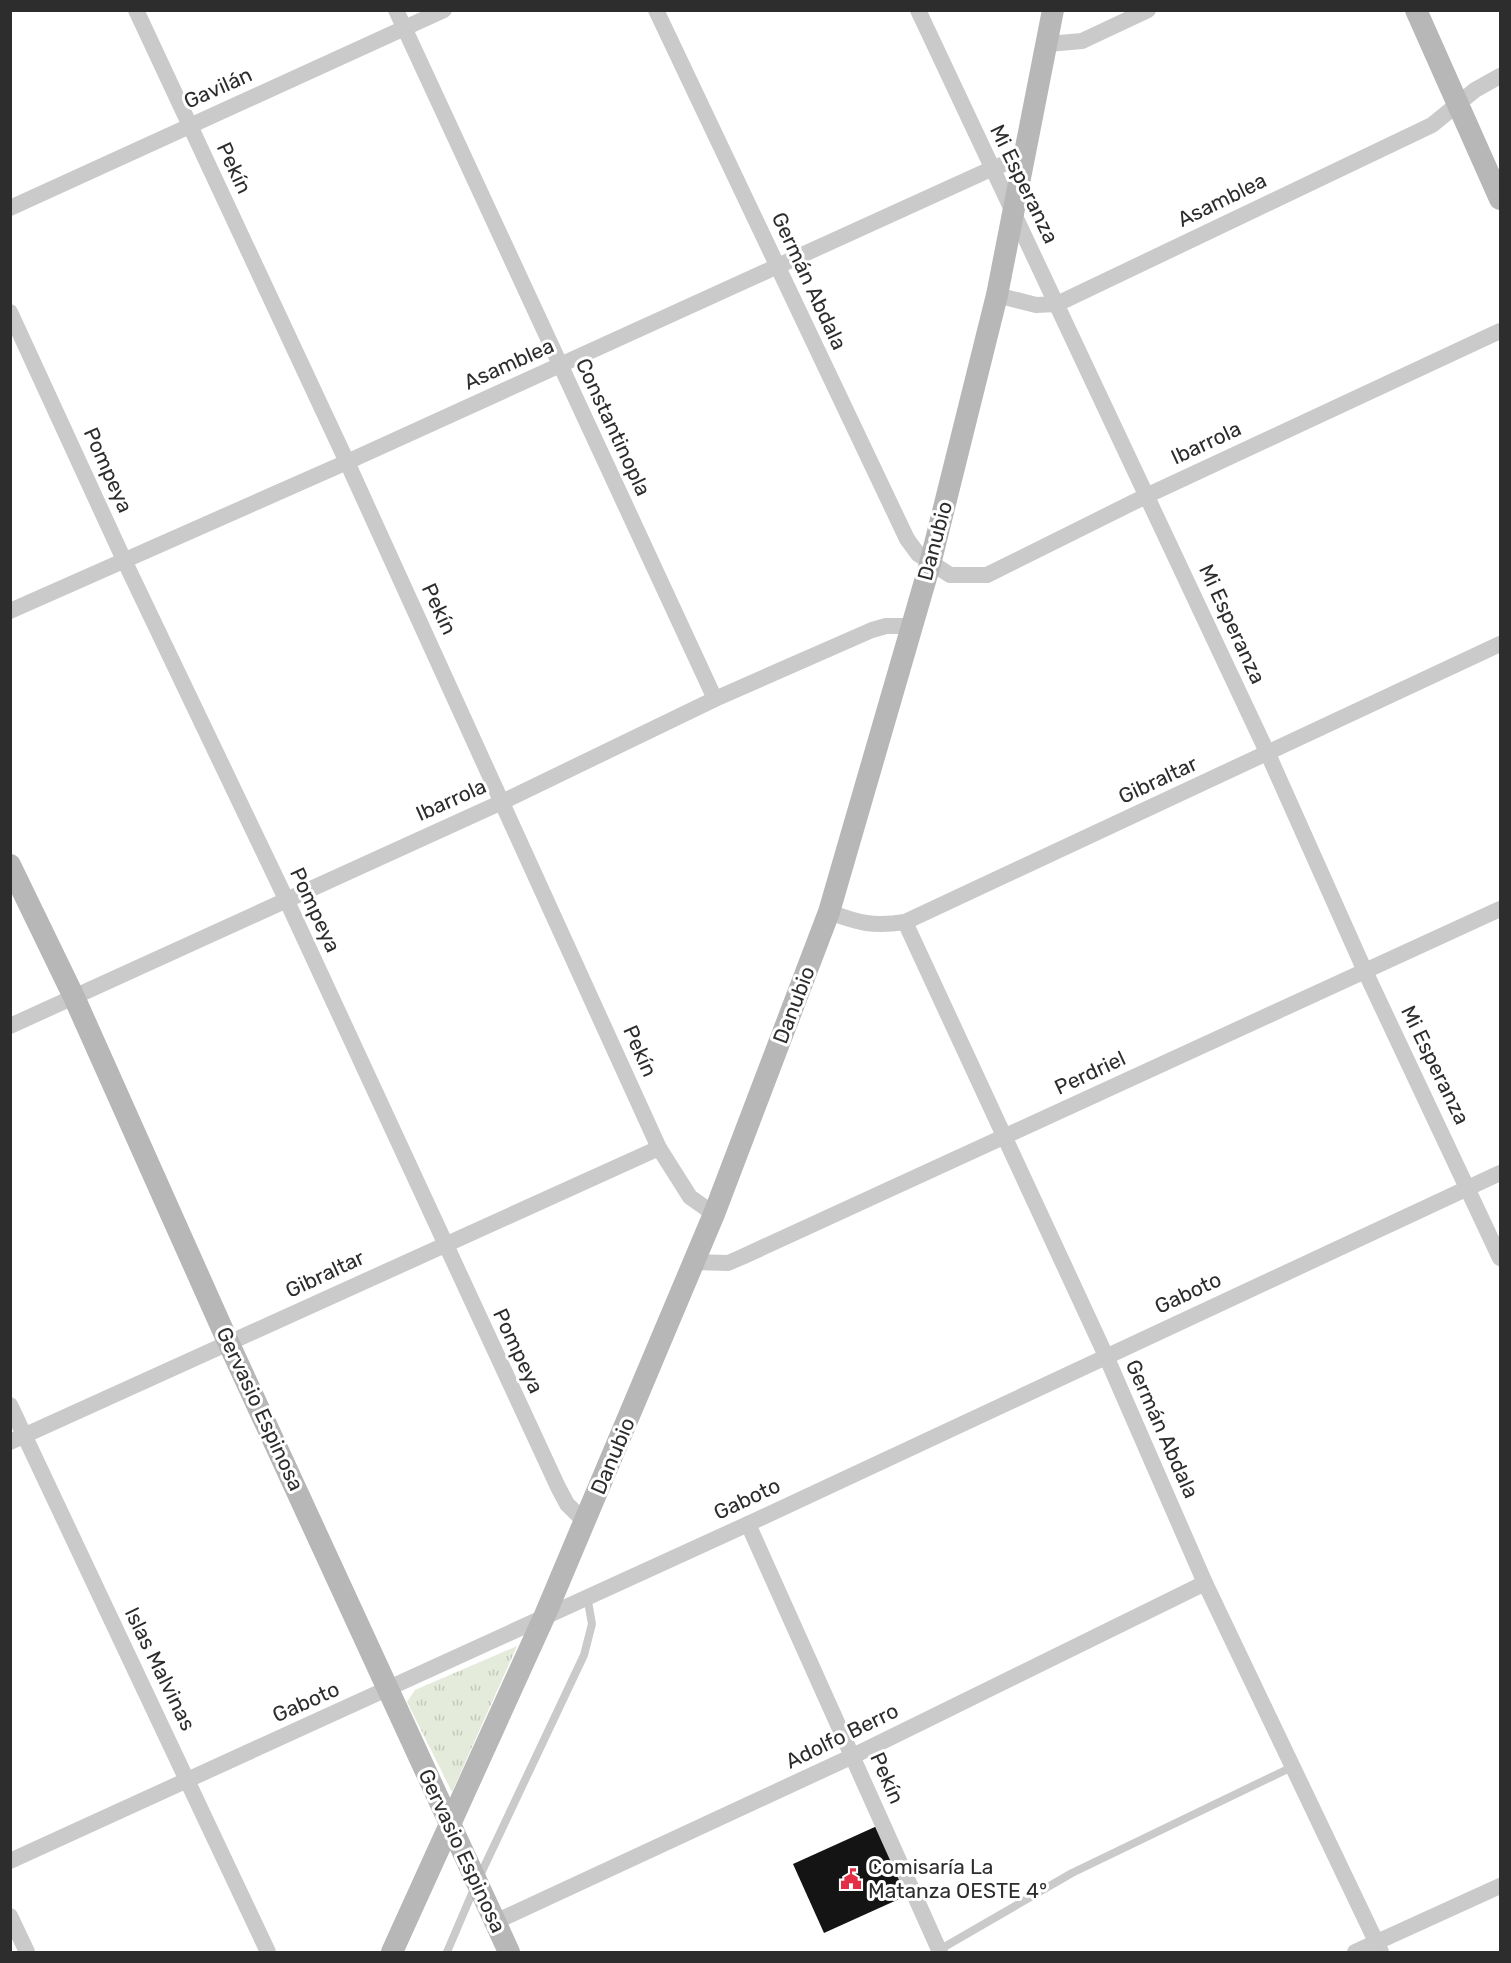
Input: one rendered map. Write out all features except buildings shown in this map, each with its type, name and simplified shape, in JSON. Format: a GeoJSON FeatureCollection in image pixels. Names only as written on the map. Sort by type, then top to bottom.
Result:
{"type":"FeatureCollection","features":[{"type":"Feature","properties":{"kind":"street","name":"Pekín"},"geometry":{"type":"LineString","coordinates":[[136,10],[347,462],[659,1148],[690,1197],[714,1214]]}},
{"type":"Feature","properties":{"kind":"street","name":"Constantinopla"},"geometry":{"type":"LineString","coordinates":[[396,10],[715,699]]}},
{"type":"Feature","properties":{"kind":"street","name":"Gavilán"},"geometry":{"type":"LineString","coordinates":[[10,208],[444,10]]}},
{"type":"Feature","properties":{"kind":"street","name":"Germán Abdala"},"geometry":{"type":"LineString","coordinates":[[656,10],[907,539],[918,554],[930,564]]}},
{"type":"Feature","properties":{"kind":"street","name":"Mi Esperanza"},"geometry":{"type":"LineString","coordinates":[[918,10],[1268,754],[1364,969],[1500,1258]]}},
{"type":"Feature","properties":{"kind":"street","name":"Danubio"},"geometry":{"type":"LineString","coordinates":[[392,1953],[450,1828],[585,1522],[714,1214],[829,912],[930,564],[997,295],[1053,10]]}},
{"type":"Feature","properties":{"kind":"street"},"geometry":{"type":"LineString","coordinates":[[1048,44],[1082,41],[1148,10]]}},
{"type":"Feature","properties":{"kind":"street"},"geometry":{"type":"LineString","coordinates":[[1416,10],[1500,199]]}},
{"type":"Feature","properties":{"kind":"street","name":"Asamblea"},"geometry":{"type":"LineString","coordinates":[[997,295],[1036,305],[1057,304],[1432,124],[1459,105],[1475,90],[1500,76]]}},
{"type":"Feature","properties":{"kind":"street","name":"Asamblea"},"geometry":{"type":"LineString","coordinates":[[10,611],[778,268],[991,169],[1025,156]]}},
{"type":"Feature","properties":{"kind":"street","name":"Pompeya"},"geometry":{"type":"LineString","coordinates":[[10,312],[124,560],[286,899],[443,1244],[558,1487],[567,1504],[585,1522]]}},
{"type":"Feature","properties":{"kind":"street","name":"Ibarrola"},"geometry":{"type":"LineString","coordinates":[[930,564],[950,575],[987,576],[1146,496],[1500,331]]}},
{"type":"Feature","properties":{"kind":"street","name":"Ibarrola"},"geometry":{"type":"LineString","coordinates":[[10,1026],[502,802],[715,699],[872,630],[885,626],[911,626]]}},
{"type":"Feature","properties":{"kind":"street","name":"Gibraltar"},"geometry":{"type":"LineString","coordinates":[[829,912],[861,924],[879,926],[905,922],[1500,644]]}},
{"type":"Feature","properties":{"kind":"street","name":"Gervasio Espinosa"},"geometry":{"type":"LineString","coordinates":[[10,865],[74,997],[229,1344],[509,1953]]}},
{"type":"Feature","properties":{"kind":"street","name":"Perdriel"},"geometry":{"type":"LineString","coordinates":[[694,1262],[728,1263],[1004,1138],[1364,969],[1500,909]]}},
{"type":"Feature","properties":{"kind":"street","name":"Germán Abdala"},"geometry":{"type":"LineString","coordinates":[[905,922],[1106,1356],[1205,1583],[1379,1948]]}},
{"type":"Feature","properties":{"kind":"street","name":"Gibraltar"},"geometry":{"type":"LineString","coordinates":[[17,1439],[659,1148]]}},
{"type":"Feature","properties":{"kind":"street","name":"Gaboto"},"geometry":{"type":"LineString","coordinates":[[10,1861],[748,1524],[1500,1173]]}},
{"type":"Feature","properties":{"kind":"street","name":"Islas Malvinas"},"geometry":{"type":"LineString","coordinates":[[10,1405],[17,1439],[188,1779],[268,1953]]}},
{"type":"Feature","properties":{"kind":"street","name":"Pekín"},"geometry":{"type":"LineString","coordinates":[[748,1524],[939,1951]]}},
{"type":"Feature","properties":{"kind":"street","name":"Adolfo Berro"},"geometry":{"type":"LineString","coordinates":[[495,1923],[853,1756],[1205,1583]]}},
{"type":"Feature","properties":{"kind":"street"},"geometry":{"type":"LineString","coordinates":[[1355,1953],[1379,1948],[1500,1886]]}},
{"type":"Feature","properties":{"kind":"street"},"geometry":{"type":"LineString","coordinates":[[10,1916],[27,1953]]}},
{"type":"Feature","properties":{"kind":"lane"},"geometry":{"type":"LineString","coordinates":[[447,1953],[476,1884],[584,1655],[591,1624],[587,1596]]}},
{"type":"Feature","properties":{"kind":"lane"},"geometry":{"type":"LineString","coordinates":[[939,1951],[1072,1872],[1292,1767]]}},
{"type":"Feature","properties":{"kind":"green space"},"geometry":{"type":"Polygon","coordinates":[[[517,1646],[452,1792],[407,1702],[415,1690],[517,1646]]]}},
{"type":"Feature","properties":{"kind":"place","name":"Comisaría La Matanza OESTE 4°"},"geometry":{"type":"Point","coordinates":[851,1879]}}]}
